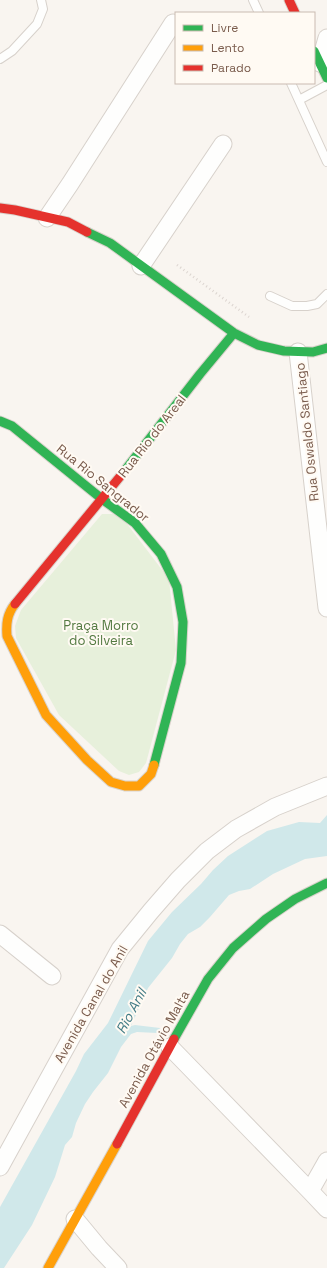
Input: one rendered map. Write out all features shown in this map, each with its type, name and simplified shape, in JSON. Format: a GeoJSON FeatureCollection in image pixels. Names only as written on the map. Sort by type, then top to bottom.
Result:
{"type":"FeatureCollection","features":[{"type":"Feature","properties":{"kind":"street"},"geometry":{"type":"LineString","coordinates":[[289,0],[295,12]]}},
{"type":"Feature","properties":{"kind":"street"},"geometry":{"type":"LineString","coordinates":[[47,218],[174,23]]}},
{"type":"Feature","properties":{"kind":"street"},"geometry":{"type":"LineString","coordinates":[[320,64],[327,38]]}},
{"type":"Feature","properties":{"kind":"street"},"geometry":{"type":"LineString","coordinates":[[141,266],[223,144]]}},
{"type":"Feature","properties":{"kind":"street"},"geometry":{"type":"LineString","coordinates":[[0,208],[68,222],[110,243],[234,333],[258,345],[284,351],[298,352],[313,352],[327,348]]}},
{"type":"Feature","properties":{"kind":"street","name":"Rua Rio do Areal"},"geometry":{"type":"LineString","coordinates":[[139,786],[125,786],[111,782],[87,760],[46,716],[4,638],[6,625],[10,610],[102,499],[234,333]]}},
{"type":"Feature","properties":{"kind":"street","name":"Rua Oswaldo Santiago"},"geometry":{"type":"LineString","coordinates":[[298,352],[321,505],[327,608]]}},
{"type":"Feature","properties":{"kind":"street","name":"Rua Rio Sangrador"},"geometry":{"type":"LineString","coordinates":[[0,421],[12,426],[102,499],[135,523],[161,554],[177,587],[183,622],[181,663],[151,774],[139,786]]}},
{"type":"Feature","properties":{"kind":"street","name":"Avenida Canal do Anil"},"geometry":{"type":"LineString","coordinates":[[0,1167],[120,949],[151,911],[178,880],[207,851],[236,829],[276,807],[327,786]]}},
{"type":"Feature","properties":{"kind":"street","name":"Avenida Otávio Malta"},"geometry":{"type":"LineString","coordinates":[[48,1268],[208,979],[234,948],[266,919],[295,899],[327,883]]}},
{"type":"Feature","properties":{"kind":"street"},"geometry":{"type":"LineString","coordinates":[[0,934],[52,976]]}},
{"type":"Feature","properties":{"kind":"street"},"geometry":{"type":"LineString","coordinates":[[170,1047],[327,1209]]}},
{"type":"Feature","properties":{"kind":"street"},"geometry":{"type":"LineString","coordinates":[[310,1190],[327,1161]]}},
{"type":"Feature","properties":{"kind":"street"},"geometry":{"type":"LineString","coordinates":[[75,1219],[118,1268]]}},
{"type":"Feature","properties":{"kind":"lane"},"geometry":{"type":"LineString","coordinates":[[0,59],[12,52],[37,24],[43,9],[41,0]]}},
{"type":"Feature","properties":{"kind":"lane"},"geometry":{"type":"LineString","coordinates":[[253,0],[258,12]]}},
{"type":"Feature","properties":{"kind":"lane"},"geometry":{"type":"LineString","coordinates":[[291,84],[327,162]]}},
{"type":"Feature","properties":{"kind":"lane"},"geometry":{"type":"LineString","coordinates":[[298,100],[327,85]]}},
{"type":"Feature","properties":{"kind":"lane"},"geometry":{"type":"LineString","coordinates":[[270,296],[292,306],[307,306],[317,304],[327,294]]}},
{"type":"Feature","properties":{"kind":"green space","name":"Praça Morro do Silveira"},"geometry":{"type":"Polygon","coordinates":[[[102,514],[113,514],[124,520],[169,579],[176,650],[146,763],[139,772],[129,775],[119,771],[59,715],[16,638],[15,626],[21,610],[102,514]]]}},
{"type":"Feature","properties":{"kind":"water","name":"Rio Anil"},"geometry":{"type":"Polygon","coordinates":[[[327,815],[327,856],[305,859],[273,874],[250,889],[229,895],[200,927],[188,934],[172,958],[148,988],[131,1026],[135,1025],[160,1028],[157,1033],[137,1032],[131,1034],[121,1047],[108,1073],[85,1104],[76,1123],[72,1137],[65,1145],[55,1177],[32,1225],[4,1268],[0,1268],[0,1207],[84,1054],[108,1023],[148,941],[172,912],[228,856],[267,831],[299,822],[320,823],[327,815]]]}},
{"type":"Feature","properties":{"kind":"traffic: fast"},"geometry":{"type":"LineString","coordinates":[[315,53],[327,78]]}},
{"type":"Feature","properties":{"kind":"traffic: fast"},"geometry":{"type":"LineString","coordinates":[[87,232],[110,243],[234,333],[258,345],[284,351],[313,352],[327,348]]}},
{"type":"Feature","properties":{"kind":"traffic: fast"},"geometry":{"type":"LineString","coordinates":[[123,473],[234,333]]}},
{"type":"Feature","properties":{"kind":"traffic: fast"},"geometry":{"type":"LineString","coordinates":[[0,421],[12,426],[102,499],[135,523],[161,554],[177,587],[183,622],[181,663],[154,765]]}},
{"type":"Feature","properties":{"kind":"traffic: fast"},"geometry":{"type":"LineString","coordinates":[[174,1039],[208,979],[233,948],[266,919],[295,899],[327,883]]}},
{"type":"Feature","properties":{"kind":"traffic: slow"},"geometry":{"type":"LineString","coordinates":[[15,604],[8,619],[7,636],[46,715],[87,760],[111,782],[125,786],[139,786],[151,774],[154,765]]}},
{"type":"Feature","properties":{"kind":"traffic: slow"},"geometry":{"type":"LineString","coordinates":[[48,1268],[117,1144]]}},
{"type":"Feature","properties":{"kind":"traffic: jam"},"geometry":{"type":"LineString","coordinates":[[289,0],[295,12]]}},
{"type":"Feature","properties":{"kind":"traffic: jam"},"geometry":{"type":"LineString","coordinates":[[0,208],[68,222],[87,232]]}},
{"type":"Feature","properties":{"kind":"traffic: jam"},"geometry":{"type":"LineString","coordinates":[[15,604],[123,473]]}},
{"type":"Feature","properties":{"kind":"traffic: jam"},"geometry":{"type":"LineString","coordinates":[[117,1144],[174,1039]]}}]}
